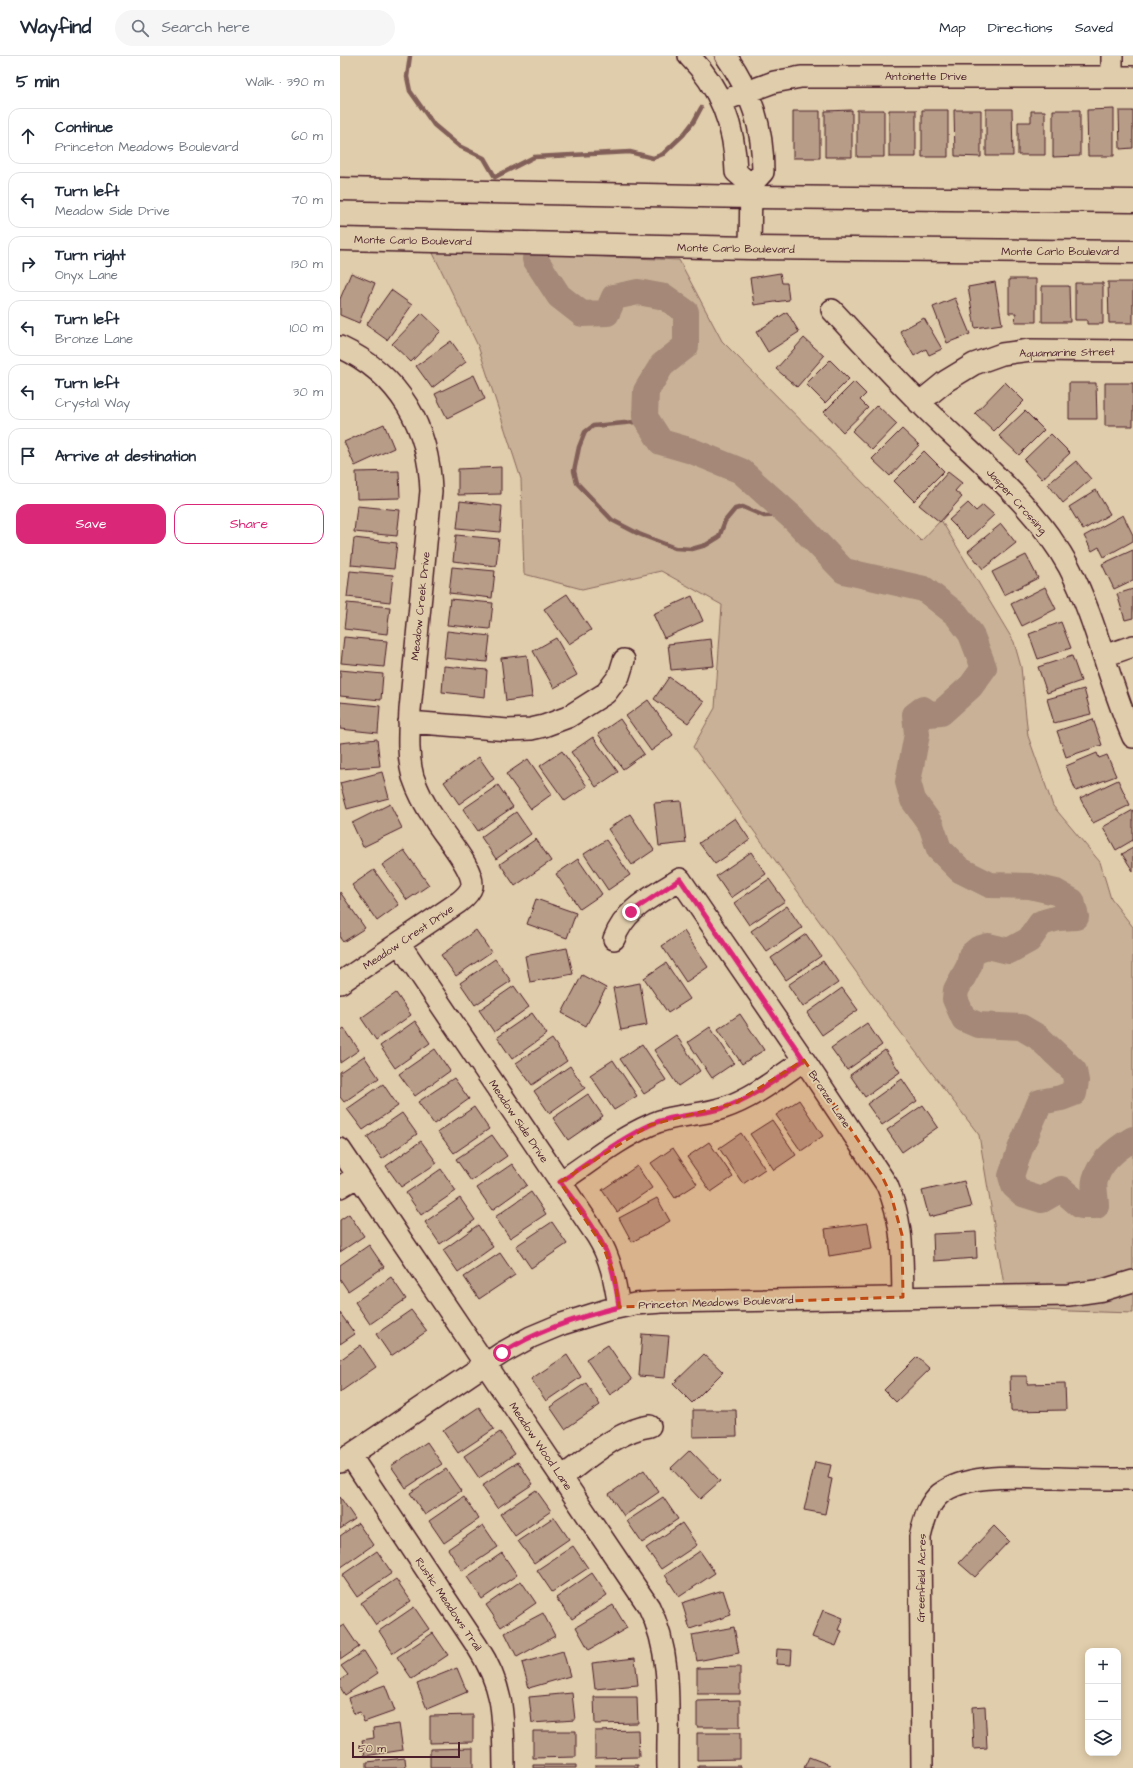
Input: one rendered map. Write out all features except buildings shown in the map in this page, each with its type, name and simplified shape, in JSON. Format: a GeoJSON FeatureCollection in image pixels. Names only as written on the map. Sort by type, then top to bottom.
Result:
{"type":"FeatureCollection","features":[{"type":"Feature","properties":{"kind":"main road"},"geometry":{"type":"LineString","coordinates":[[340,189],[751,191],[1133,201]]}},
{"type":"Feature","properties":{"kind":"main road","name":"Monte Carlo Boulevard"},"geometry":{"type":"LineString","coordinates":[[340,239],[750,248],[1133,252]]}},
{"type":"Feature","properties":{"kind":"street"},"geometry":{"type":"LineString","coordinates":[[689,56],[711,83],[722,101],[733,137],[736,172],[751,191]]}},
{"type":"Feature","properties":{"kind":"street"},"geometry":{"type":"LineString","coordinates":[[726,56],[746,91],[759,126],[763,149],[764,172],[751,191],[750,248]]}},
{"type":"Feature","properties":{"kind":"street"},"geometry":{"type":"LineString","coordinates":[[1112,56],[1112,76]]}},
{"type":"Feature","properties":{"kind":"street","name":"Antoinette Drive"},"geometry":{"type":"LineString","coordinates":[[722,101],[774,82],[809,77],[1133,76]]}},
{"type":"Feature","properties":{"kind":"street","name":"Jasper Crossing"},"geometry":{"type":"LineString","coordinates":[[832,310],[919,402],[1012,493],[1045,529],[1072,574],[1091,615],[1133,737]]}},
{"type":"Feature","properties":{"kind":"street","name":"Meadow Creek Drive"},"geometry":{"type":"LineString","coordinates":[[340,347],[380,373],[405,401],[421,433],[430,470],[430,502],[410,722],[410,764],[417,788],[435,821],[468,870],[472,886]]}},
{"type":"Feature","properties":{"kind":"street","name":"Aquamarine Street"},"geometry":{"type":"LineString","coordinates":[[919,402],[946,381],[969,368],[1002,354],[1030,350],[1133,351]]}},
{"type":"Feature","properties":{"kind":"street"},"geometry":{"type":"LineString","coordinates":[[1104,656],[1133,646]]}},
{"type":"Feature","properties":{"kind":"street"},"geometry":{"type":"LineString","coordinates":[[410,722],[508,730],[531,729],[544,726],[568,717],[606,693],[618,676],[624,660]]}},
{"type":"Feature","properties":{"kind":"street","name":"Bronze Lane"},"geometry":{"type":"LineString","coordinates":[[614,939],[619,928],[631,912],[680,879],[881,1174],[895,1204],[902,1235],[903,1297]]}},
{"type":"Feature","properties":{"kind":"street","name":"Meadow Crest Drive"},"geometry":{"type":"LineString","coordinates":[[340,983],[459,902],[468,894],[472,886]]}},
{"type":"Feature","properties":{"kind":"street","name":"Meadow Side Drive"},"geometry":{"type":"LineString","coordinates":[[399,943],[560,1182],[591,1225],[603,1246],[614,1274],[619,1307]]}},
{"type":"Feature","properties":{"kind":"street"},"geometry":{"type":"LineString","coordinates":[[560,1182],[634,1133],[660,1120],[708,1112],[735,1103],[759,1091],[804,1060]]}},
{"type":"Feature","properties":{"kind":"street","name":"Meadow Wood Lane"},"geometry":{"type":"LineString","coordinates":[[340,1149],[649,1607],[658,1626],[664,1648],[666,1670],[668,1768]]}},
{"type":"Feature","properties":{"kind":"street"},"geometry":{"type":"LineString","coordinates":[[340,1187],[358,1176]]}},
{"type":"Feature","properties":{"kind":"street","name":"Princeton Meadows Boulevard"},"geometry":{"type":"LineString","coordinates":[[345,1458],[516,1344],[546,1330],[619,1307],[662,1302],[1068,1295],[1103,1290],[1133,1281]]}},
{"type":"Feature","properties":{"kind":"street"},"geometry":{"type":"LineString","coordinates":[[562,1477],[624,1433],[641,1427],[650,1426]]}},
{"type":"Feature","properties":{"kind":"street","name":"Rustic Meadows Trail"},"geometry":{"type":"LineString","coordinates":[[345,1458],[477,1646],[491,1670],[500,1694],[502,1707],[504,1768]]}},
{"type":"Feature","properties":{"kind":"street","name":"Greenfield Acres"},"geometry":{"type":"LineString","coordinates":[[922,1768],[920,1537],[926,1515],[931,1504],[939,1495],[950,1488],[981,1480],[1003,1478],[1133,1479]]}},
{"type":"Feature","properties":{"kind":"highlighted area"},"geometry":{"type":"Polygon","coordinates":[[[804,1060],[881,1174],[891,1195],[902,1235],[903,1297],[619,1307],[614,1275],[603,1246],[560,1182],[650,1125],[735,1103],[804,1060]]]}},
{"type":"Feature","properties":{"kind":"shaded area"},"geometry":{"type":"Polygon","coordinates":[[[431,249],[679,260],[722,341],[921,541],[941,520],[1014,642],[1021,667],[1028,736],[1053,806],[1100,862],[1111,899],[1133,927],[1133,1313],[1005,1309],[1004,1285],[979,1135],[880,1005],[693,747],[715,708],[722,605],[661,571],[582,589],[524,574],[521,479],[478,346],[431,249]]]}},
{"type":"Feature","properties":{"kind":"waterway"},"geometry":{"type":"LineString","coordinates":[[410,56],[407,77],[410,91],[434,125],[459,146],[484,158],[495,177],[534,157],[630,152],[653,158],[663,154],[684,134],[694,121],[701,108]]}},
{"type":"Feature","properties":{"kind":"waterway"},"geometry":{"type":"LineString","coordinates":[[535,259],[559,296],[582,314],[607,313],[614,297],[638,292],[665,297],[686,312],[686,346],[662,365],[646,391],[645,417],[661,442],[692,451],[741,471],[794,519],[844,571],[924,589],[956,614],[971,634],[984,668],[971,686],[941,713],[929,714],[923,709],[915,715],[917,734],[908,782],[913,800],[931,825],[939,849],[960,870],[990,885],[1030,886],[1056,892],[1072,901],[1076,917],[1058,918],[1041,923],[1029,940],[1009,951],[988,946],[978,949],[971,955],[969,966],[956,990],[955,999],[964,1019],[978,1025],[1021,1027],[1038,1037],[1074,1071],[1076,1081],[1074,1093],[1061,1098],[1040,1102],[1020,1149],[1011,1176],[1014,1186],[1023,1194],[1042,1200],[1061,1189],[1081,1206],[1096,1206],[1094,1183],[1097,1173],[1105,1161],[1115,1151],[1133,1139]]}},
{"type":"Feature","properties":{"kind":"waterway"},"geometry":{"type":"LineString","coordinates":[[645,417],[635,422],[593,426],[585,432],[579,447],[574,471],[577,483],[612,520],[639,534],[675,548],[692,549],[706,545],[719,537],[725,521],[735,509],[743,507],[764,516],[789,515]]}},
{"type":"Feature","properties":{"kind":"route"},"geometry":{"type":"LineString","coordinates":[[502,1353],[516,1344],[546,1330],[619,1307],[614,1274],[609,1258],[591,1225],[560,1182],[634,1133],[660,1120],[708,1112],[735,1103],[759,1091],[804,1060],[680,879],[631,912]]}}]}
